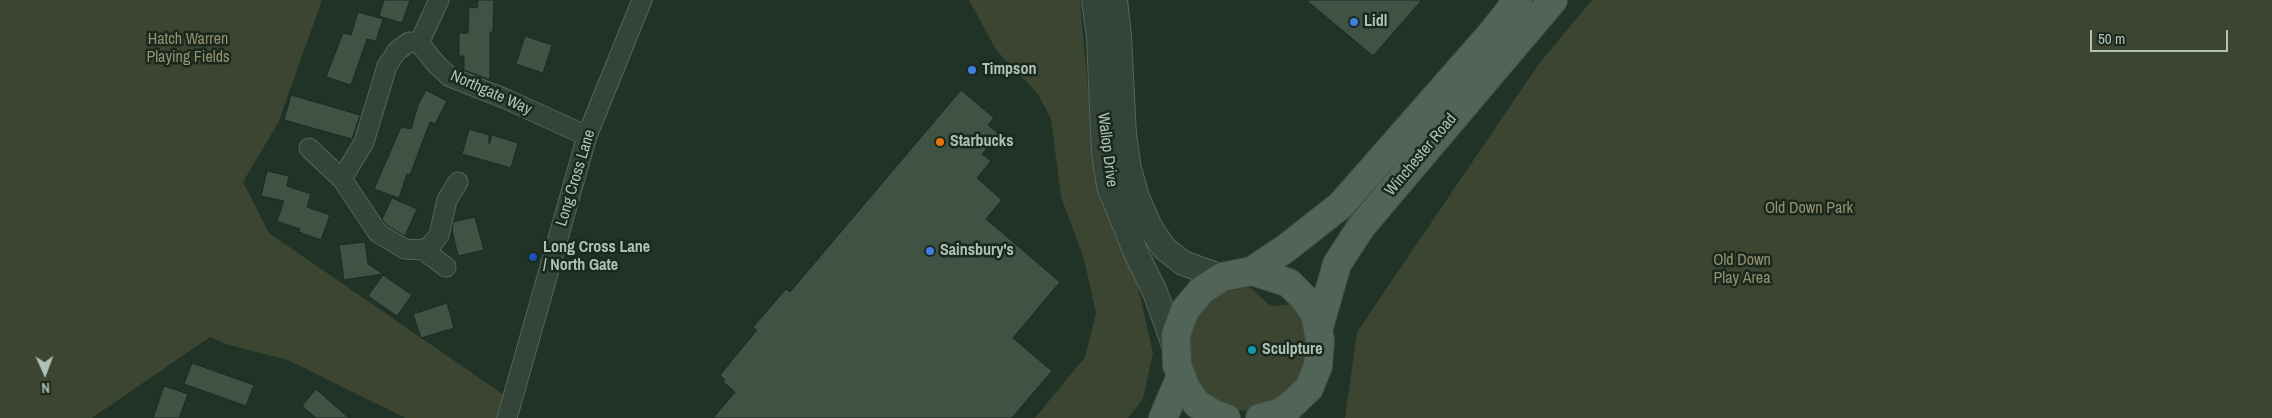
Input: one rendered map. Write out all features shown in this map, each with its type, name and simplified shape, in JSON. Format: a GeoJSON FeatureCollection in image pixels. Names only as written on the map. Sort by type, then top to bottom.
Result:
{"type":"FeatureCollection","features":[{"type":"Feature","properties":{"kind":"main road","name":"Winchester Road"},"geometry":{"type":"LineString","coordinates":[[1252,271],[1285,249],[1341,205],[1492,33],[1518,0]]}},
{"type":"Feature","properties":{"kind":"main road","name":"Winchester Road"},"geometry":{"type":"LineString","coordinates":[[1319,327],[1337,264],[1361,226],[1553,0]]}},
{"type":"Feature","properties":{"kind":"main road"},"geometry":{"type":"LineString","coordinates":[[1226,418],[1197,404],[1186,388],[1181,376],[1175,348],[1178,326],[1185,310],[1202,290],[1222,277],[1252,271],[1279,278],[1297,290],[1311,306],[1319,327],[1318,366],[1309,388],[1290,406],[1279,413],[1260,418]]}},
{"type":"Feature","properties":{"kind":"main road"},"geometry":{"type":"LineString","coordinates":[[1163,418],[1181,376]]}},
{"type":"Feature","properties":{"kind":"street"},"geometry":{"type":"LineString","coordinates":[[342,179],[364,142],[387,66],[397,52],[409,42],[419,43],[439,0]]}},
{"type":"Feature","properties":{"kind":"street","name":"Long Cross Lane"},"geometry":{"type":"LineString","coordinates":[[507,418],[587,136],[642,0]]}},
{"type":"Feature","properties":{"kind":"street","name":"Wallop Drive"},"geometry":{"type":"LineString","coordinates":[[1094,0],[1098,37],[1104,153],[1109,186],[1126,230],[1155,292],[1175,348]]}},
{"type":"Feature","properties":{"kind":"street","name":"Wallop Drive"},"geometry":{"type":"LineString","coordinates":[[1115,0],[1124,134],[1129,169],[1138,197],[1150,226],[1164,248],[1183,263],[1222,277]]}},
{"type":"Feature","properties":{"kind":"street","name":"Northgate Way"},"geometry":{"type":"LineString","coordinates":[[419,43],[436,65],[450,77],[506,99],[587,136]]}},
{"type":"Feature","properties":{"kind":"street"},"geometry":{"type":"LineString","coordinates":[[309,148],[342,179],[378,233],[405,249],[423,250],[446,267]]}},
{"type":"Feature","properties":{"kind":"street"},"geometry":{"type":"LineString","coordinates":[[423,250],[431,245],[439,235],[447,200],[458,182]]}},
{"type":"Feature","properties":{"kind":"green space","name":"Hatch Warren Playing Fields"},"geometry":{"type":"Polygon","coordinates":[[[0,0],[322,0],[278,123],[243,182],[269,233],[504,395],[499,418],[405,418],[288,360],[225,344],[210,337],[92,418],[0,418],[0,0]]]}},
{"type":"Feature","properties":{"kind":"green space"},"geometry":{"type":"Polygon","coordinates":[[[969,0],[1080,0],[1090,111],[1116,229],[1138,287],[1153,353],[1143,399],[1128,418],[1035,418],[1085,357],[1096,313],[1084,259],[1061,197],[1051,119],[1038,94],[996,50],[969,0]]]}},
{"type":"Feature","properties":{"kind":"green space","name":"Old Down Park"},"geometry":{"type":"Polygon","coordinates":[[[1592,0],[2272,0],[2272,418],[1345,418],[1357,332],[1538,65],[1592,0]]]}},
{"type":"Feature","properties":{"kind":"green space"},"geometry":{"type":"Polygon","coordinates":[[[1250,287],[1268,304],[1274,306],[1292,304],[1311,330],[1303,385],[1258,410],[1245,411],[1234,409],[1212,398],[1202,388],[1194,377],[1190,365],[1189,342],[1195,319],[1209,302],[1226,292],[1250,287]]]}},
{"type":"Feature","properties":{"kind":"building"},"geometry":{"type":"Polygon","coordinates":[[[384,0],[410,0],[402,23],[379,16],[384,0]]]}},
{"type":"Feature","properties":{"kind":"building"},"geometry":{"type":"Polygon","coordinates":[[[478,0],[494,0],[493,32],[490,32],[490,80],[464,70],[464,56],[459,56],[459,33],[468,33],[469,7],[477,8],[478,0]]]}},
{"type":"Feature","properties":{"kind":"building"},"geometry":{"type":"Polygon","coordinates":[[[1306,0],[1422,0],[1373,56],[1306,0]]]}},
{"type":"Feature","properties":{"kind":"building"},"geometry":{"type":"Polygon","coordinates":[[[358,12],[383,19],[376,41],[367,39],[351,85],[326,77],[343,33],[351,35],[358,12]]]}},
{"type":"Feature","properties":{"kind":"building"},"geometry":{"type":"Polygon","coordinates":[[[525,36],[552,45],[543,73],[516,64],[525,36]]]}},
{"type":"Feature","properties":{"kind":"building"},"geometry":{"type":"Polygon","coordinates":[[[426,90],[447,101],[435,124],[430,122],[410,175],[407,174],[399,198],[374,189],[401,127],[411,129],[418,105],[426,90]]]}},
{"type":"Feature","properties":{"kind":"building","name":"Sainsbury's"},"geometry":{"type":"Polygon","coordinates":[[[961,90],[994,118],[988,125],[999,134],[982,154],[991,161],[977,178],[1002,200],[986,219],[1060,282],[1013,338],[1052,371],[1012,418],[713,418],[735,392],[723,382],[725,380],[720,375],[757,330],[753,327],[786,289],[790,292],[961,90]]]}},
{"type":"Feature","properties":{"kind":"building"},"geometry":{"type":"Polygon","coordinates":[[[291,95],[360,115],[352,139],[284,120],[291,95]]]}},
{"type":"Feature","properties":{"kind":"building"},"geometry":{"type":"Polygon","coordinates":[[[469,129],[489,135],[489,144],[492,135],[518,143],[511,168],[462,154],[469,129]]]}},
{"type":"Feature","properties":{"kind":"building"},"geometry":{"type":"Polygon","coordinates":[[[267,171],[289,176],[287,186],[311,194],[307,207],[330,215],[321,240],[299,232],[300,229],[277,221],[284,201],[261,196],[267,171]]]}},
{"type":"Feature","properties":{"kind":"building"},"geometry":{"type":"Polygon","coordinates":[[[392,198],[417,209],[405,236],[386,225],[382,219],[392,198]]]}},
{"type":"Feature","properties":{"kind":"building"},"geometry":{"type":"Polygon","coordinates":[[[475,217],[484,250],[458,256],[452,230],[453,222],[475,217]]]}},
{"type":"Feature","properties":{"kind":"building"},"geometry":{"type":"Polygon","coordinates":[[[365,242],[368,264],[383,274],[344,280],[339,245],[365,242]]]}},
{"type":"Feature","properties":{"kind":"building"},"geometry":{"type":"Polygon","coordinates":[[[383,275],[412,295],[397,316],[368,296],[383,275]]]}},
{"type":"Feature","properties":{"kind":"building"},"geometry":{"type":"Polygon","coordinates":[[[447,303],[454,328],[421,338],[413,314],[447,303]]]}},
{"type":"Feature","properties":{"kind":"building"},"geometry":{"type":"Polygon","coordinates":[[[192,363],[254,385],[246,406],[184,384],[192,363]]]}},
{"type":"Feature","properties":{"kind":"building"},"geometry":{"type":"Polygon","coordinates":[[[164,386],[188,394],[179,418],[153,418],[164,386]]]}},
{"type":"Feature","properties":{"kind":"building"},"geometry":{"type":"Polygon","coordinates":[[[316,389],[349,418],[316,418],[302,406],[316,389]]]}},
{"type":"Feature","properties":{"kind":"place","name":"Lidl"},"geometry":{"type":"Point","coordinates":[1354,22]}},
{"type":"Feature","properties":{"kind":"place","name":"Timpson"},"geometry":{"type":"Point","coordinates":[972,70]}},
{"type":"Feature","properties":{"kind":"place","name":"Starbucks"},"geometry":{"type":"Point","coordinates":[940,142]}},
{"type":"Feature","properties":{"kind":"place","name":"Sainsbury's"},"geometry":{"type":"Point","coordinates":[930,251]}},
{"type":"Feature","properties":{"kind":"place","name":"Long Cross Lane / North Gate"},"geometry":{"type":"Point","coordinates":[533,257]}},
{"type":"Feature","properties":{"kind":"place","name":"Sculpture"},"geometry":{"type":"Point","coordinates":[1252,350]}},
{"type":"Feature","properties":{"kind":"park label","name":"Old Down Play Area"},"geometry":{"type":"Point","coordinates":[1742,270]}}]}
